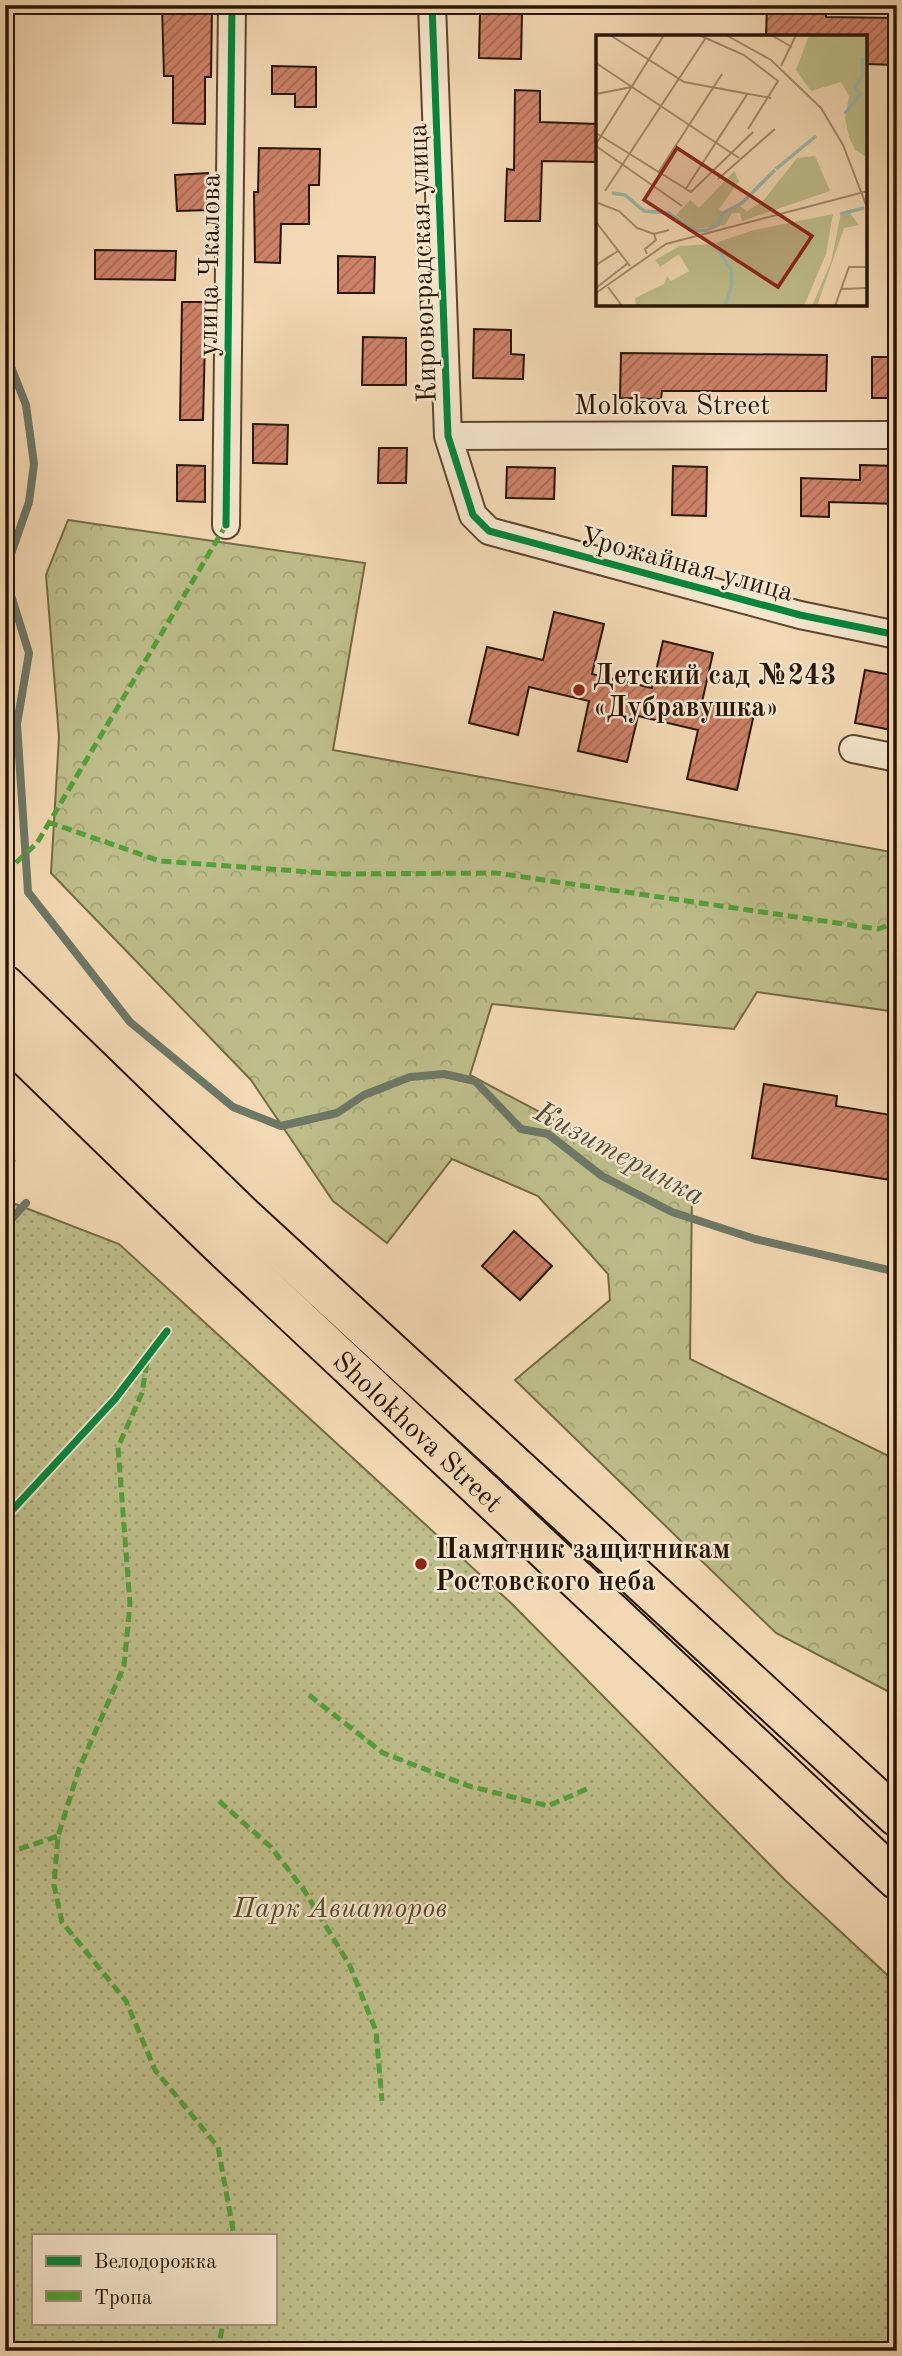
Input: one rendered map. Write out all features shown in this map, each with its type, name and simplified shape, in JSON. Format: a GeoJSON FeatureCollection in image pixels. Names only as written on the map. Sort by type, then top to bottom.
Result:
{"type":"FeatureCollection","features":[{"type":"Feature","properties":{"kind":"main road","name":"Sholokhova Street"},"geometry":{"type":"LineString","coordinates":[[5,985],[242,1215],[897,1817]]}},
{"type":"Feature","properties":{"kind":"main road","name":"Sholokhova Street"},"geometry":{"type":"LineString","coordinates":[[5,1036],[239,1264],[897,1880]]}},
{"type":"Feature","properties":{"kind":"street","name":"улица Чкалова"},"geometry":{"type":"LineString","coordinates":[[226,525],[232,5]]}},
{"type":"Feature","properties":{"kind":"street","name":"Кировоградская улица"},"geometry":{"type":"LineString","coordinates":[[432,5],[448,436],[473,515]]}},
{"type":"Feature","properties":{"kind":"street","name":"Molokova Street"},"geometry":{"type":"LineString","coordinates":[[448,436],[897,435]]}},
{"type":"Feature","properties":{"kind":"street","name":"Урожайная улица"},"geometry":{"type":"LineString","coordinates":[[473,515],[489,531],[800,615],[897,635]]}},
{"type":"Feature","properties":{"kind":"street"},"geometry":{"type":"LineString","coordinates":[[853,749],[897,758]]}},
{"type":"Feature","properties":{"kind":"green space"},"geometry":{"type":"Polygon","coordinates":[[[68,520],[365,563],[333,750],[897,853],[897,1012],[757,992],[734,1029],[492,1004],[470,1075],[692,1193],[690,1359],[897,1460],[897,1696],[776,1633],[515,1380],[610,1300],[608,1274],[538,1196],[452,1159],[387,1243],[333,1201],[251,1080],[51,873],[59,737],[46,575],[68,520]]]}},
{"type":"Feature","properties":{"kind":"green space","name":"Парк Авиаторов"},"geometry":{"type":"Polygon","coordinates":[[[5,1200],[119,1244],[510,1602],[786,1881],[897,1984],[897,2351],[5,2351],[5,1200]]]}},
{"type":"Feature","properties":{"kind":"building"},"geometry":{"type":"Polygon","coordinates":[[[767,5],[826,5],[826,17],[897,18],[897,65],[867,64],[867,35],[766,35],[767,5]]]}},
{"type":"Feature","properties":{"kind":"building"},"geometry":{"type":"Polygon","coordinates":[[[162,6],[212,7],[211,77],[205,77],[205,124],[173,123],[173,76],[164,76],[162,6]]]}},
{"type":"Feature","properties":{"kind":"building"},"geometry":{"type":"Polygon","coordinates":[[[480,12],[522,13],[521,59],[479,58],[480,12]]]}},
{"type":"Feature","properties":{"kind":"building"},"geometry":{"type":"Polygon","coordinates":[[[272,66],[316,67],[316,107],[295,107],[295,94],[272,94],[272,66]]]}},
{"type":"Feature","properties":{"kind":"building"},"geometry":{"type":"Polygon","coordinates":[[[515,90],[540,91],[540,122],[596,124],[596,162],[542,161],[540,221],[505,221],[507,169],[514,170],[515,90]]]}},
{"type":"Feature","properties":{"kind":"building"},"geometry":{"type":"Polygon","coordinates":[[[259,148],[320,149],[319,185],[309,185],[309,224],[281,224],[280,263],[255,262],[254,192],[258,192],[259,148]]]}},
{"type":"Feature","properties":{"kind":"building"},"geometry":{"type":"Polygon","coordinates":[[[208,173],[210,210],[177,211],[175,175],[208,173]]]}},
{"type":"Feature","properties":{"kind":"building"},"geometry":{"type":"Polygon","coordinates":[[[95,250],[176,251],[175,280],[95,279],[95,250]]]}},
{"type":"Feature","properties":{"kind":"building"},"geometry":{"type":"Polygon","coordinates":[[[338,256],[375,257],[374,293],[338,293],[338,256]]]}},
{"type":"Feature","properties":{"kind":"building"},"geometry":{"type":"Polygon","coordinates":[[[182,302],[206,302],[203,420],[180,420],[182,302]]]}},
{"type":"Feature","properties":{"kind":"building"},"geometry":{"type":"Polygon","coordinates":[[[474,329],[511,330],[511,354],[524,355],[523,379],[473,378],[474,329]]]}},
{"type":"Feature","properties":{"kind":"building"},"geometry":{"type":"Polygon","coordinates":[[[363,337],[406,338],[406,385],[362,385],[363,337]]]}},
{"type":"Feature","properties":{"kind":"building"},"geometry":{"type":"Polygon","coordinates":[[[621,353],[827,355],[826,391],[662,391],[661,399],[620,398],[621,353]]]}},
{"type":"Feature","properties":{"kind":"building"},"geometry":{"type":"Polygon","coordinates":[[[872,357],[897,357],[897,398],[872,398],[872,357]]]}},
{"type":"Feature","properties":{"kind":"building"},"geometry":{"type":"Polygon","coordinates":[[[253,424],[288,425],[287,464],[253,463],[253,424]]]}},
{"type":"Feature","properties":{"kind":"building"},"geometry":{"type":"Polygon","coordinates":[[[379,448],[407,448],[406,483],[378,483],[379,448]]]}},
{"type":"Feature","properties":{"kind":"building"},"geometry":{"type":"Polygon","coordinates":[[[177,465],[205,466],[205,502],[177,501],[177,465]]]}},
{"type":"Feature","properties":{"kind":"building"},"geometry":{"type":"Polygon","coordinates":[[[860,465],[897,466],[897,504],[829,502],[829,517],[801,516],[801,478],[860,480],[860,465]]]}},
{"type":"Feature","properties":{"kind":"building"},"geometry":{"type":"Polygon","coordinates":[[[673,466],[707,467],[706,516],[672,515],[673,466]]]}},
{"type":"Feature","properties":{"kind":"building"},"geometry":{"type":"Polygon","coordinates":[[[507,467],[555,468],[554,499],[506,498],[507,467]]]}},
{"type":"Feature","properties":{"kind":"building"},"geometry":{"type":"Polygon","coordinates":[[[554,612],[604,624],[592,674],[652,688],[663,641],[713,653],[702,702],[754,714],[737,790],[687,779],[698,730],[638,716],[627,762],[578,751],[589,701],[529,687],[518,735],[469,723],[487,647],[543,660],[554,612]]]}},
{"type":"Feature","properties":{"kind":"building"},"geometry":{"type":"Polygon","coordinates":[[[865,670],[897,676],[897,731],[855,723],[865,670]]]}},
{"type":"Feature","properties":{"kind":"building"},"geometry":{"type":"Polygon","coordinates":[[[764,1084],[837,1096],[836,1106],[897,1116],[897,1181],[752,1158],[764,1084]]]}},
{"type":"Feature","properties":{"kind":"building"},"geometry":{"type":"Polygon","coordinates":[[[514,1231],[552,1266],[520,1300],[482,1266],[514,1231]]]}},
{"type":"Feature","properties":{"kind":"waterway","name":"Кизитеринка"},"geometry":{"type":"LineString","coordinates":[[5,352],[26,405],[34,464],[29,502],[11,554],[9,589],[29,653],[17,724],[28,892],[130,1022],[233,1107],[281,1126],[337,1113],[364,1095],[410,1077],[444,1074],[475,1081],[521,1129],[548,1134],[602,1176],[672,1212],[755,1239],[897,1272]]}},
{"type":"Feature","properties":{"kind":"waterway","name":"Кизитеринка"},"geometry":{"type":"LineString","coordinates":[[5,1226],[26,1203]]}},
{"type":"Feature","properties":{"kind":"marked path"},"geometry":{"type":"LineString","coordinates":[[5,873],[37,843],[226,525]]}},
{"type":"Feature","properties":{"kind":"marked path"},"geometry":{"type":"LineString","coordinates":[[48,822],[160,861],[338,874],[496,873],[878,929],[897,922]]}},
{"type":"Feature","properties":{"kind":"marked path"},"geometry":{"type":"LineString","coordinates":[[5,1138],[13,1161],[5,1168]]}},
{"type":"Feature","properties":{"kind":"marked path"},"geometry":{"type":"LineString","coordinates":[[147,1363],[142,1393],[118,1447],[130,1604],[124,1666],[79,1769],[58,1836],[54,1885],[62,1922],[126,2001],[155,2070],[218,2147],[234,2234]]}},
{"type":"Feature","properties":{"kind":"marked path"},"geometry":{"type":"LineString","coordinates":[[309,1695],[383,1753],[469,1786],[548,1806],[591,1787]]}},
{"type":"Feature","properties":{"kind":"marked path"},"geometry":{"type":"LineString","coordinates":[[219,1801],[271,1847],[304,1890],[350,1966],[376,2031],[382,2101]]}},
{"type":"Feature","properties":{"kind":"marked path"},"geometry":{"type":"LineString","coordinates":[[5,1854],[58,1836]]}},
{"type":"Feature","properties":{"kind":"marked path"},"geometry":{"type":"LineString","coordinates":[[212,2351],[220,2339],[223,2324]]}},
{"type":"Feature","properties":{"kind":"cycle path"},"geometry":{"type":"LineString","coordinates":[[226,525],[232,5]]}},
{"type":"Feature","properties":{"kind":"cycle path"},"geometry":{"type":"LineString","coordinates":[[432,5],[448,436],[473,515],[489,531],[800,615],[897,635]]}},
{"type":"Feature","properties":{"kind":"cycle path"},"geometry":{"type":"LineString","coordinates":[[5,1518],[115,1399],[167,1331]]}},
{"type":"Feature","properties":{"kind":"place","name":"Детский сад №243 «Дубравушка»"},"geometry":{"type":"Point","coordinates":[579,690]}},
{"type":"Feature","properties":{"kind":"place","name":"Памятник защитникам Ростовского неба"},"geometry":{"type":"Point","coordinates":[421,1564]}}]}
